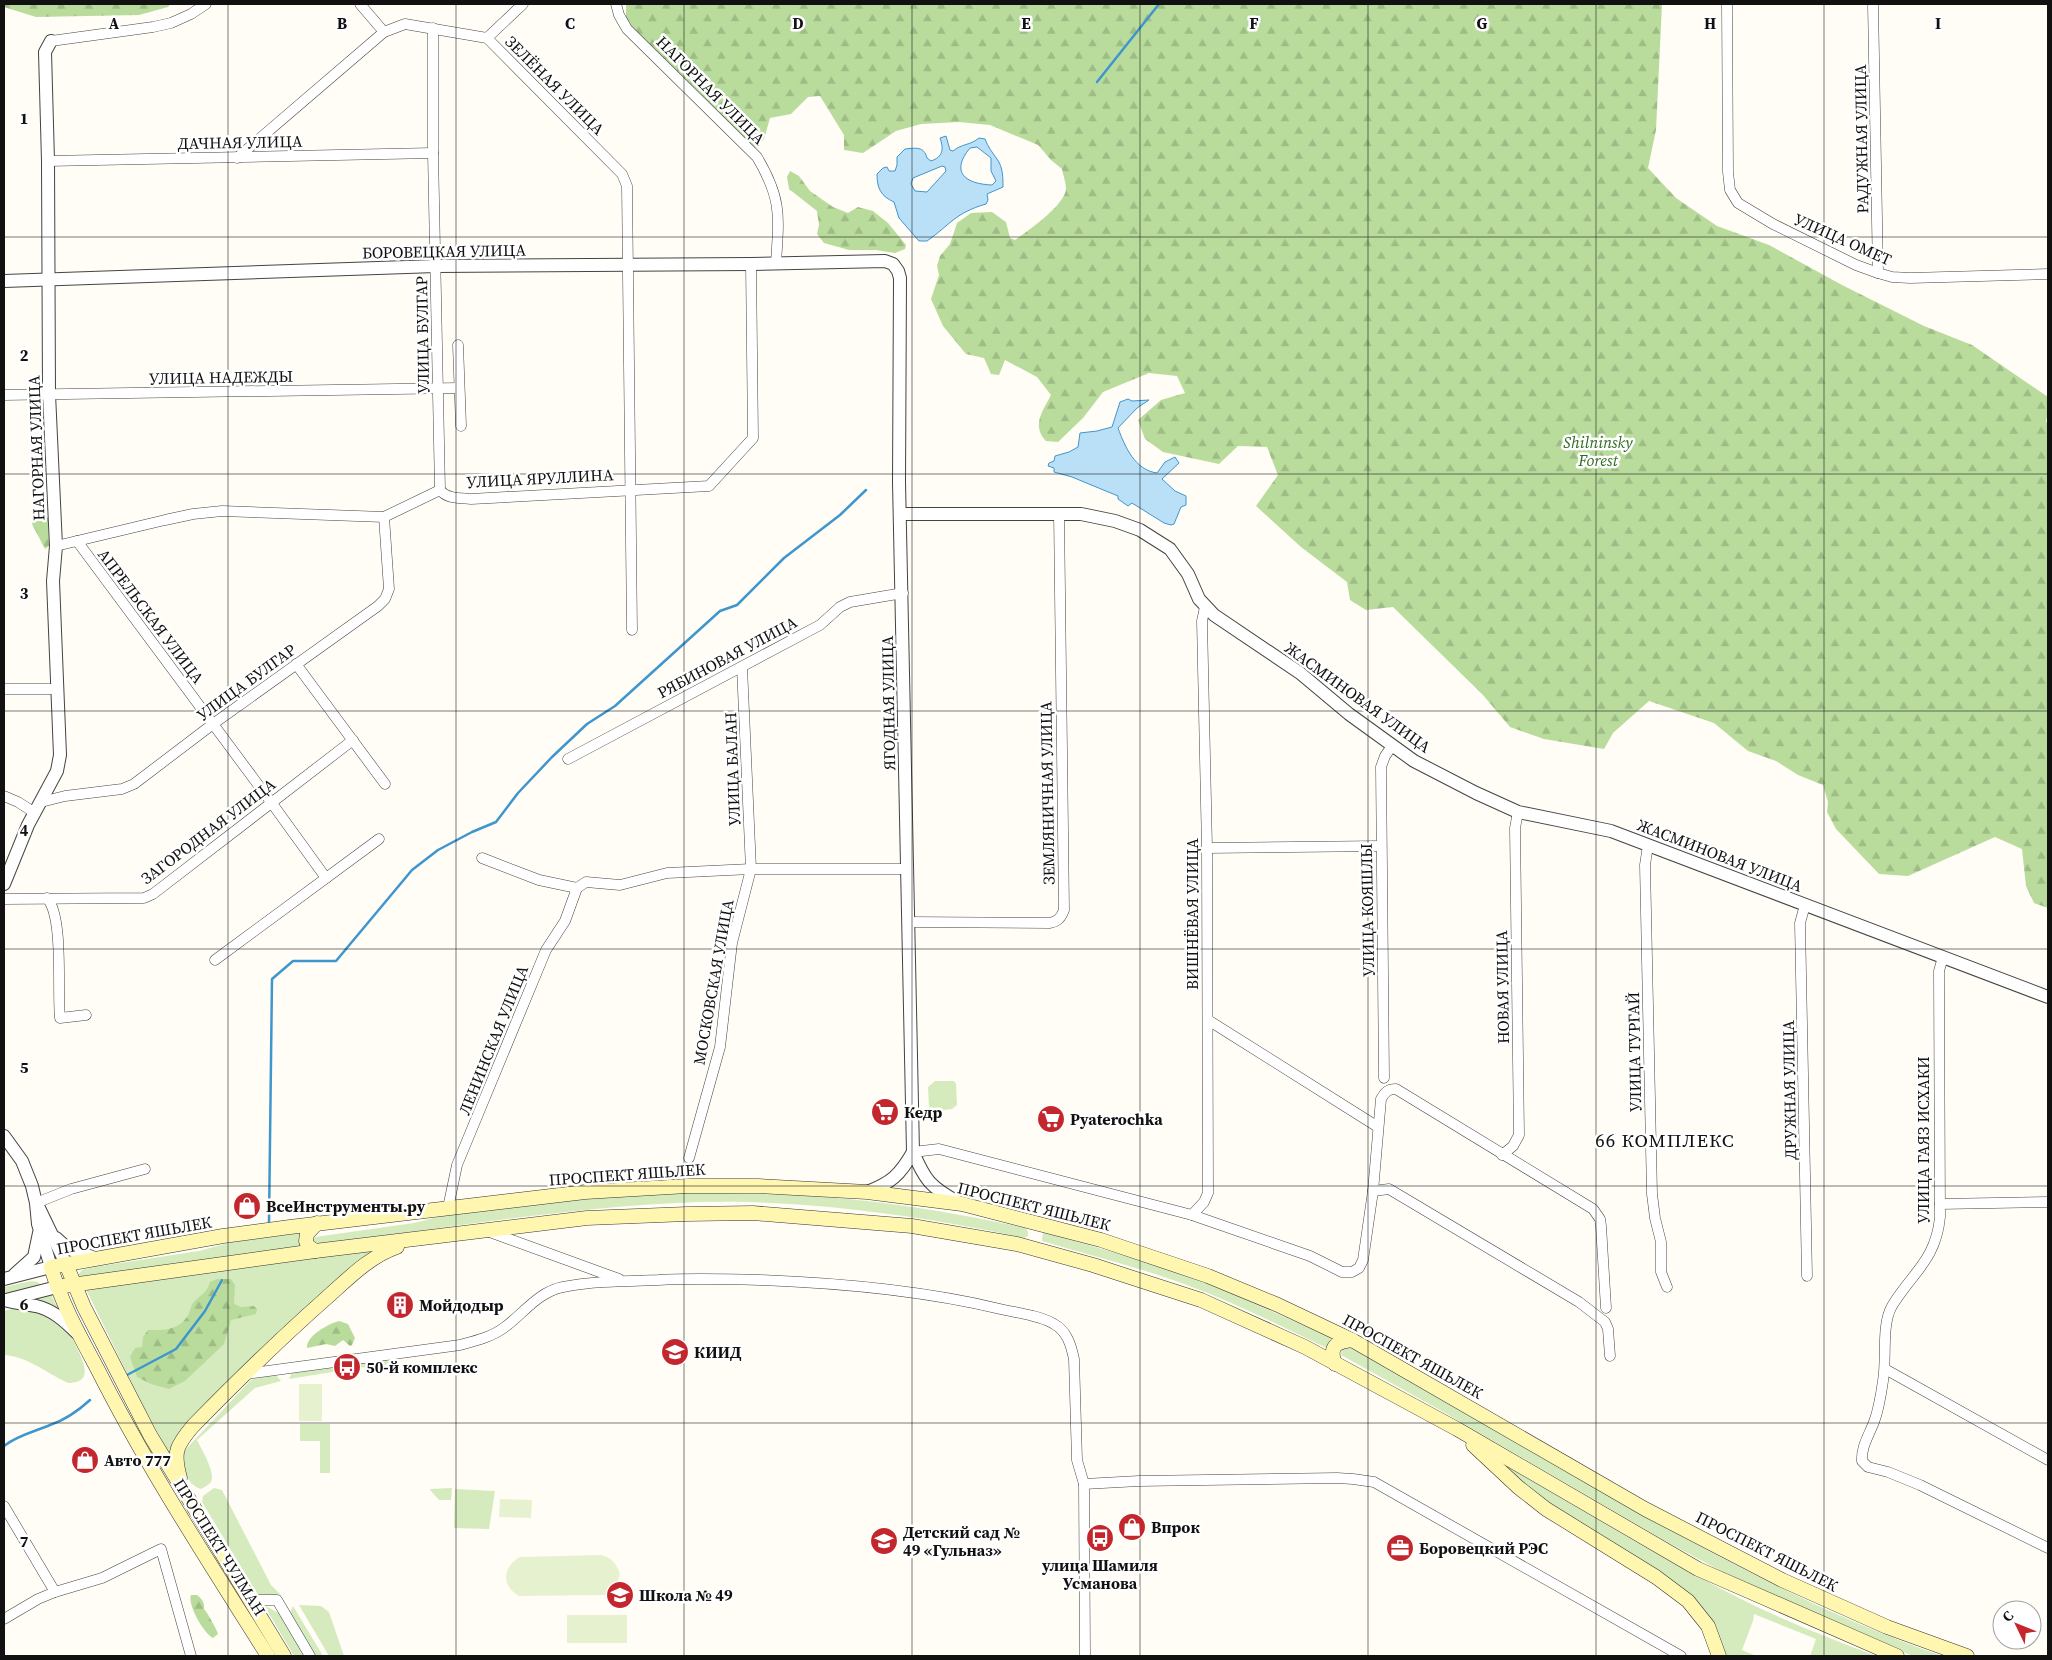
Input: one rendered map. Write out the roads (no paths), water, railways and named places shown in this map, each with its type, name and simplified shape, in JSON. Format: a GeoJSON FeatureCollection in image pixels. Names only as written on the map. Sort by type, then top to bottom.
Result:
{"type":"FeatureCollection","features":[{"type":"Feature","properties":{"kind":"main road","name":"ПРОСПЕКТ ЯШЬЛЕК"},"geometry":{"type":"LineString","coordinates":[[51,1267],[223,1236],[317,1223],[585,1192],[687,1186],[758,1186],[867,1192],[962,1204],[1101,1240],[1208,1276],[1352,1340],[1645,1509],[1782,1580],[1887,1627],[1967,1656]]}},
{"type":"Feature","properties":{"kind":"main road"},"geometry":{"type":"LineString","coordinates":[[57,1288],[315,1251],[587,1218],[752,1213],[912,1226],[1017,1244],[1094,1265],[1201,1300],[1305,1347],[1456,1429],[1698,1569],[1897,1656]]}},
{"type":"Feature","properties":{"kind":"main road"},"geometry":{"type":"LineString","coordinates":[[1017,1244],[1034,1239],[1037,1235],[1036,1230],[1026,1221]]}},
{"type":"Feature","properties":{"kind":"main road"},"geometry":{"type":"LineString","coordinates":[[315,1251],[308,1246],[306,1241],[307,1234],[317,1223]]}},
{"type":"Feature","properties":{"kind":"main road","name":"ПРОСПЕКТ ЧУЛМАН"},"geometry":{"type":"LineString","coordinates":[[184,1491],[176,1462],[176,1451],[180,1441],[302,1320],[366,1263],[381,1252],[419,1239]]}},
{"type":"Feature","properties":{"kind":"main road","name":"ПРОСПЕКТ ЧУЛМАН"},"geometry":{"type":"LineString","coordinates":[[66,1264],[74,1285],[127,1392],[184,1491],[284,1656]]}},
{"type":"Feature","properties":{"kind":"main road","name":"ПРОСПЕКТ ЧУЛМАН"},"geometry":{"type":"LineString","coordinates":[[51,1267],[57,1288],[77,1333],[148,1464],[268,1656]]}},
{"type":"Feature","properties":{"kind":"main road"},"geometry":{"type":"LineString","coordinates":[[1335,1364],[1332,1355],[1333,1349],[1340,1341],[1352,1340]]}},
{"type":"Feature","properties":{"kind":"main road"},"geometry":{"type":"LineString","coordinates":[[1456,1429],[1533,1500],[1656,1576],[1688,1602],[1708,1626],[1720,1656]]}},
{"type":"Feature","properties":{"kind":"street","name":"НАГОРНАЯ УЛИЦА"},"geometry":{"type":"LineString","coordinates":[[4,884],[57,771],[60,755],[53,581],[56,546],[49,394],[48,161],[45,52],[51,41],[171,23],[191,14],[206,4]]}},
{"type":"Feature","properties":{"kind":"street"},"geometry":{"type":"LineString","coordinates":[[360,4],[384,32]]}},
{"type":"Feature","properties":{"kind":"street"},"geometry":{"type":"LineString","coordinates":[[487,38],[523,4]]}},
{"type":"Feature","properties":{"kind":"street","name":"НАГОРНАЯ УЛИЦА"},"geometry":{"type":"LineString","coordinates":[[616,4],[619,16],[627,29],[756,157],[767,175],[778,204],[779,219],[776,263]]}},
{"type":"Feature","properties":{"kind":"street","name":"УЛИЦА ОМЕТ"},"geometry":{"type":"LineString","coordinates":[[1727,4],[1728,172],[1730,190],[1738,203],[1773,224],[1856,265],[1892,278],[2048,274]]}},
{"type":"Feature","properties":{"kind":"street","name":"РАДУЖНАЯ УЛИЦА"},"geometry":{"type":"LineString","coordinates":[[1873,4],[1878,273]]}},
{"type":"Feature","properties":{"kind":"street","name":"ЗЕЛЁНАЯ УЛИЦА"},"geometry":{"type":"LineString","coordinates":[[237,158],[384,32],[405,24],[487,38],[626,180],[632,489],[632,630]]}},
{"type":"Feature","properties":{"kind":"street","name":"УЛИЦА БУЛГАР"},"geometry":{"type":"LineString","coordinates":[[433,28],[433,153],[440,490]]}},
{"type":"Feature","properties":{"kind":"street","name":"ДАЧНАЯ УЛИЦА"},"geometry":{"type":"LineString","coordinates":[[48,161],[433,153]]}},
{"type":"Feature","properties":{"kind":"street","name":"БОРОВЕЦКАЯ УЛИЦА"},"geometry":{"type":"LineString","coordinates":[[4,281],[48,281],[436,266],[885,261]]}},
{"type":"Feature","properties":{"kind":"street","name":"ЯГОДНАЯ УЛИЦА"},"geometry":{"type":"LineString","coordinates":[[885,261],[893,264],[898,270],[900,278],[900,514],[913,1152]]}},
{"type":"Feature","properties":{"kind":"street","name":"УЛИЦА ЯРУЛЛИНА"},"geometry":{"type":"LineString","coordinates":[[440,490],[443,494],[471,499],[710,486],[753,438],[750,264]]}},
{"type":"Feature","properties":{"kind":"street"},"geometry":{"type":"LineString","coordinates":[[458,345],[461,426]]}},
{"type":"Feature","properties":{"kind":"street","name":"УЛИЦА НАДЕЖДЫ"},"geometry":{"type":"LineString","coordinates":[[4,395],[459,388]]}},
{"type":"Feature","properties":{"kind":"street"},"geometry":{"type":"LineString","coordinates":[[56,546],[174,518],[222,511],[384,517],[440,490]]}},
{"type":"Feature","properties":{"kind":"street","name":"ЖАСМИНОВАЯ УЛИЦА"},"geometry":{"type":"LineString","coordinates":[[900,514],[1058,513],[1097,516],[1140,530],[1170,549],[1182,565],[1199,599],[1206,607],[1300,673],[1349,714],[1392,746],[1414,761],[1476,793],[1518,812],[1603,829],[1648,845],[2048,997]]}},
{"type":"Feature","properties":{"kind":"street","name":"ЗЕМЛЯНИЧНАЯ УЛИЦА"},"geometry":{"type":"LineString","coordinates":[[908,922],[1050,924],[1062,917],[1064,910],[1058,513]]}},
{"type":"Feature","properties":{"kind":"street","name":"УЛИЦА БУЛГАР"},"geometry":{"type":"LineString","coordinates":[[38,808],[66,796],[122,789],[134,784],[213,724],[378,606],[385,599],[389,589],[384,517]]}},
{"type":"Feature","properties":{"kind":"street","name":"АПРЕЛЬСКАЯ УЛИЦА"},"geometry":{"type":"LineString","coordinates":[[77,541],[326,878]]}},
{"type":"Feature","properties":{"kind":"street","name":"РЯБИНОВАЯ УЛИЦА"},"geometry":{"type":"LineString","coordinates":[[568,759],[820,625],[840,607],[850,602],[903,593]]}},
{"type":"Feature","properties":{"kind":"street","name":"ВИШНЁВАЯ УЛИЦА"},"geometry":{"type":"LineString","coordinates":[[1192,1215],[1204,1202],[1208,1193],[1208,1020],[1202,622],[1206,607]]}},
{"type":"Feature","properties":{"kind":"street"},"geometry":{"type":"LineString","coordinates":[[296,664],[385,784]]}},
{"type":"Feature","properties":{"kind":"street","name":"УЛИЦА БАЛАН"},"geometry":{"type":"LineString","coordinates":[[742,667],[751,869]]}},
{"type":"Feature","properties":{"kind":"street"},"geometry":{"type":"LineString","coordinates":[[4,689],[57,689]]}},
{"type":"Feature","properties":{"kind":"street","name":"ЗАГОРОДНАЯ УЛИЦА"},"geometry":{"type":"LineString","coordinates":[[4,899],[144,898],[153,894],[353,740]]}},
{"type":"Feature","properties":{"kind":"street","name":"УЛИЦА КОЯШЛЫ"},"geometry":{"type":"LineString","coordinates":[[1384,1078],[1381,767],[1385,756],[1392,746]]}},
{"type":"Feature","properties":{"kind":"street"},"geometry":{"type":"LineString","coordinates":[[4,796],[38,808]]}},
{"type":"Feature","properties":{"kind":"street","name":"НОВАЯ УЛИЦА"},"geometry":{"type":"LineString","coordinates":[[1502,1155],[1513,1146],[1519,1135],[1515,828],[1518,812]]}},
{"type":"Feature","properties":{"kind":"street"},"geometry":{"type":"LineString","coordinates":[[215,960],[379,839]]}},
{"type":"Feature","properties":{"kind":"street","name":"УЛИЦА ТУРГАЙ"},"geometry":{"type":"LineString","coordinates":[[1648,845],[1645,865],[1652,1194],[1661,1242],[1661,1272],[1667,1287]]}},
{"type":"Feature","properties":{"kind":"street"},"geometry":{"type":"LineString","coordinates":[[1206,848],[1381,846]]}},
{"type":"Feature","properties":{"kind":"street"},"geometry":{"type":"LineString","coordinates":[[482,858],[539,880],[577,888],[586,882],[620,885],[668,873],[751,869],[907,869]]}},
{"type":"Feature","properties":{"kind":"street","name":"МОСКОВСКАЯ УЛИЦА"},"geometry":{"type":"LineString","coordinates":[[689,1158],[720,1047],[732,944],[751,869]]}},
{"type":"Feature","properties":{"kind":"street","name":"ЛЕНИНСКАЯ УЛИЦА"},"geometry":{"type":"LineString","coordinates":[[448,1208],[457,1165],[546,950],[565,921],[577,888]]}},
{"type":"Feature","properties":{"kind":"street"},"geometry":{"type":"LineString","coordinates":[[47,898],[54,910],[58,947],[57,998],[60,1018],[86,1015]]}},
{"type":"Feature","properties":{"kind":"street","name":"ДРУЖНАЯ УЛИЦА"},"geometry":{"type":"LineString","coordinates":[[1804,905],[1800,923],[1808,1276]]}},
{"type":"Feature","properties":{"kind":"street","name":"УЛИЦА ГАЯЗ ИСХАКИ"},"geometry":{"type":"LineString","coordinates":[[1943,957],[1939,970],[1940,1204],[1938,1235],[1930,1254],[1892,1307],[1886,1321],[1885,1368],[1874,1421],[1861,1452],[1862,1461],[1868,1467],[1888,1472],[1920,1485],[2048,1548]]}},
{"type":"Feature","properties":{"kind":"street"},"geometry":{"type":"LineString","coordinates":[[1208,1020],[1378,1127]]}},
{"type":"Feature","properties":{"kind":"street"},"geometry":{"type":"LineString","coordinates":[[867,1192],[883,1186],[896,1177],[913,1152],[939,1149],[1192,1215],[1310,1256],[1342,1272],[1352,1272],[1359,1268],[1363,1260],[1373,1191],[1381,1099],[1385,1092],[1390,1089],[1396,1089],[1592,1209],[1597,1214],[1601,1226],[1606,1308]]}},
{"type":"Feature","properties":{"kind":"street"},"geometry":{"type":"LineString","coordinates":[[4,1136],[22,1161],[45,1230],[51,1267]]}},
{"type":"Feature","properties":{"kind":"street"},"geometry":{"type":"LineString","coordinates":[[913,1152],[924,1176],[938,1191],[962,1204]]}},
{"type":"Feature","properties":{"kind":"street"},"geometry":{"type":"LineString","coordinates":[[36,1203],[71,1189],[146,1169]]}},
{"type":"Feature","properties":{"kind":"street"},"geometry":{"type":"LineString","coordinates":[[1373,1191],[1389,1189],[1579,1302],[1605,1322],[1608,1329],[1610,1356]]}},
{"type":"Feature","properties":{"kind":"street"},"geometry":{"type":"LineString","coordinates":[[1940,1204],[2048,1202]]}},
{"type":"Feature","properties":{"kind":"street"},"geometry":{"type":"LineString","coordinates":[[45,1230],[67,1248],[95,1258]]}},
{"type":"Feature","properties":{"kind":"street"},"geometry":{"type":"LineString","coordinates":[[45,1230],[66,1264]]}},
{"type":"Feature","properties":{"kind":"street"},"geometry":{"type":"LineString","coordinates":[[9,1277],[34,1257],[45,1230]]}},
{"type":"Feature","properties":{"kind":"street"},"geometry":{"type":"LineString","coordinates":[[483,1230],[622,1281]]}},
{"type":"Feature","properties":{"kind":"street","name":"ПРОСПЕКТ ЯШЬЛЕК"},"geometry":{"type":"LineString","coordinates":[[9,1277],[51,1267]]}},
{"type":"Feature","properties":{"kind":"street"},"geometry":{"type":"LineString","coordinates":[[246,1374],[460,1345],[491,1335],[504,1328],[536,1299],[553,1290],[563,1287],[622,1281],[686,1278],[811,1282],[924,1294],[973,1302],[1043,1319],[1062,1330],[1072,1346],[1074,1359],[1077,1460],[1084,1484],[1085,1656]]}},
{"type":"Feature","properties":{"kind":"street"},"geometry":{"type":"LineString","coordinates":[[4,1300],[57,1288]]}},
{"type":"Feature","properties":{"kind":"street"},"geometry":{"type":"LineString","coordinates":[[4,1300],[21,1305],[37,1306],[50,1311],[59,1316],[77,1333]]}},
{"type":"Feature","properties":{"kind":"street"},"geometry":{"type":"LineString","coordinates":[[1885,1368],[2048,1460]]}},
{"type":"Feature","properties":{"kind":"street"},"geometry":{"type":"LineString","coordinates":[[1084,1484],[1188,1480],[1337,1478],[1374,1482],[1680,1656]]}},
{"type":"Feature","properties":{"kind":"street"},"geometry":{"type":"LineString","coordinates":[[4,1506],[55,1592]]}},
{"type":"Feature","properties":{"kind":"street"},"geometry":{"type":"LineString","coordinates":[[4,1619],[55,1592],[102,1578],[162,1549],[191,1656]]}},
{"type":"Feature","properties":{"kind":"street"},"geometry":{"type":"LineString","coordinates":[[250,1600],[276,1600],[310,1656]]}},
{"type":"Feature","properties":{"kind":"water"},"geometry":{"type":"Polygon","coordinates":[[[946,136],[950,150],[953,151],[979,138],[985,139],[999,162],[1003,176],[1003,187],[987,194],[988,200],[986,204],[960,215],[927,241],[919,241],[899,218],[894,202],[881,191],[877,174],[887,167],[889,171],[895,171],[897,157],[905,149],[922,150],[931,161],[935,159],[942,152],[940,138],[946,136]],[[977,147],[970,148],[961,164],[963,175],[974,182],[992,185],[996,181],[991,171],[991,158],[977,147]],[[942,166],[913,178],[911,184],[915,191],[927,192],[946,171],[945,167],[942,166]]]}},
{"type":"Feature","properties":{"kind":"water"},"geometry":{"type":"Polygon","coordinates":[[[1128,399],[1132,401],[1149,400],[1137,408],[1118,428],[1132,457],[1149,471],[1157,473],[1165,462],[1175,457],[1179,463],[1162,479],[1175,491],[1186,496],[1186,505],[1181,507],[1174,524],[1164,523],[1132,503],[1128,506],[1118,499],[1118,496],[1072,477],[1054,472],[1054,468],[1048,466],[1049,463],[1054,461],[1055,456],[1078,447],[1080,433],[1112,427],[1120,402],[1128,399]]]}},
{"type":"Feature","properties":{"kind":"waterway"},"geometry":{"type":"LineString","coordinates":[[1097,82],[1159,4]]}},
{"type":"Feature","properties":{"kind":"waterway"},"geometry":{"type":"LineString","coordinates":[[269,1222],[272,979],[293,961],[336,961],[412,870],[438,850],[496,822],[518,793],[587,724],[615,706],[720,611],[737,605],[784,558],[840,515],[866,490]]}},
{"type":"Feature","properties":{"kind":"waterway"},"geometry":{"type":"LineString","coordinates":[[127,1375],[176,1349],[205,1311],[222,1280]]}},
{"type":"Feature","properties":{"kind":"waterway"},"geometry":{"type":"LineString","coordinates":[[4,1446],[20,1436],[66,1418],[90,1400]]}},
{"type":"Feature","properties":{"kind":"place","name":"Кедр"},"geometry":{"type":"Point","coordinates":[885,1112]}},
{"type":"Feature","properties":{"kind":"place","name":"Pyaterochka"},"geometry":{"type":"Point","coordinates":[1051,1119]}},
{"type":"Feature","properties":{"kind":"place","name":"ВсеИнструменты.ру"},"geometry":{"type":"Point","coordinates":[247,1206]}},
{"type":"Feature","properties":{"kind":"place","name":"Мойдодыр"},"geometry":{"type":"Point","coordinates":[400,1305]}},
{"type":"Feature","properties":{"kind":"place","name":"КИИД"},"geometry":{"type":"Point","coordinates":[675,1352]}},
{"type":"Feature","properties":{"kind":"place","name":"50-й комплекс"},"geometry":{"type":"Point","coordinates":[347,1367]}},
{"type":"Feature","properties":{"kind":"place","name":"Авто 777"},"geometry":{"type":"Point","coordinates":[85,1460]}},
{"type":"Feature","properties":{"kind":"place","name":"Впрок"},"geometry":{"type":"Point","coordinates":[1132,1527]}},
{"type":"Feature","properties":{"kind":"place","name":"улица Шамиля Усманова"},"geometry":{"type":"Point","coordinates":[1100,1538]}},
{"type":"Feature","properties":{"kind":"place","name":"Детский сад № 49 «Гульназ»"},"geometry":{"type":"Point","coordinates":[884,1541]}},
{"type":"Feature","properties":{"kind":"place","name":"Боровецкий РЭС"},"geometry":{"type":"Point","coordinates":[1400,1548]}},
{"type":"Feature","properties":{"kind":"place","name":"Школа № 49"},"geometry":{"type":"Point","coordinates":[620,1595]}},
{"type":"Feature","properties":{"kind":"district","name":"66 КОМПЛЕКС"},"geometry":{"type":"Point","coordinates":[1665,1140]}},
{"type":"Feature","properties":{"kind":"park label","name":"Shilninsky Forest"},"geometry":{"type":"Point","coordinates":[1598,451]}}]}
